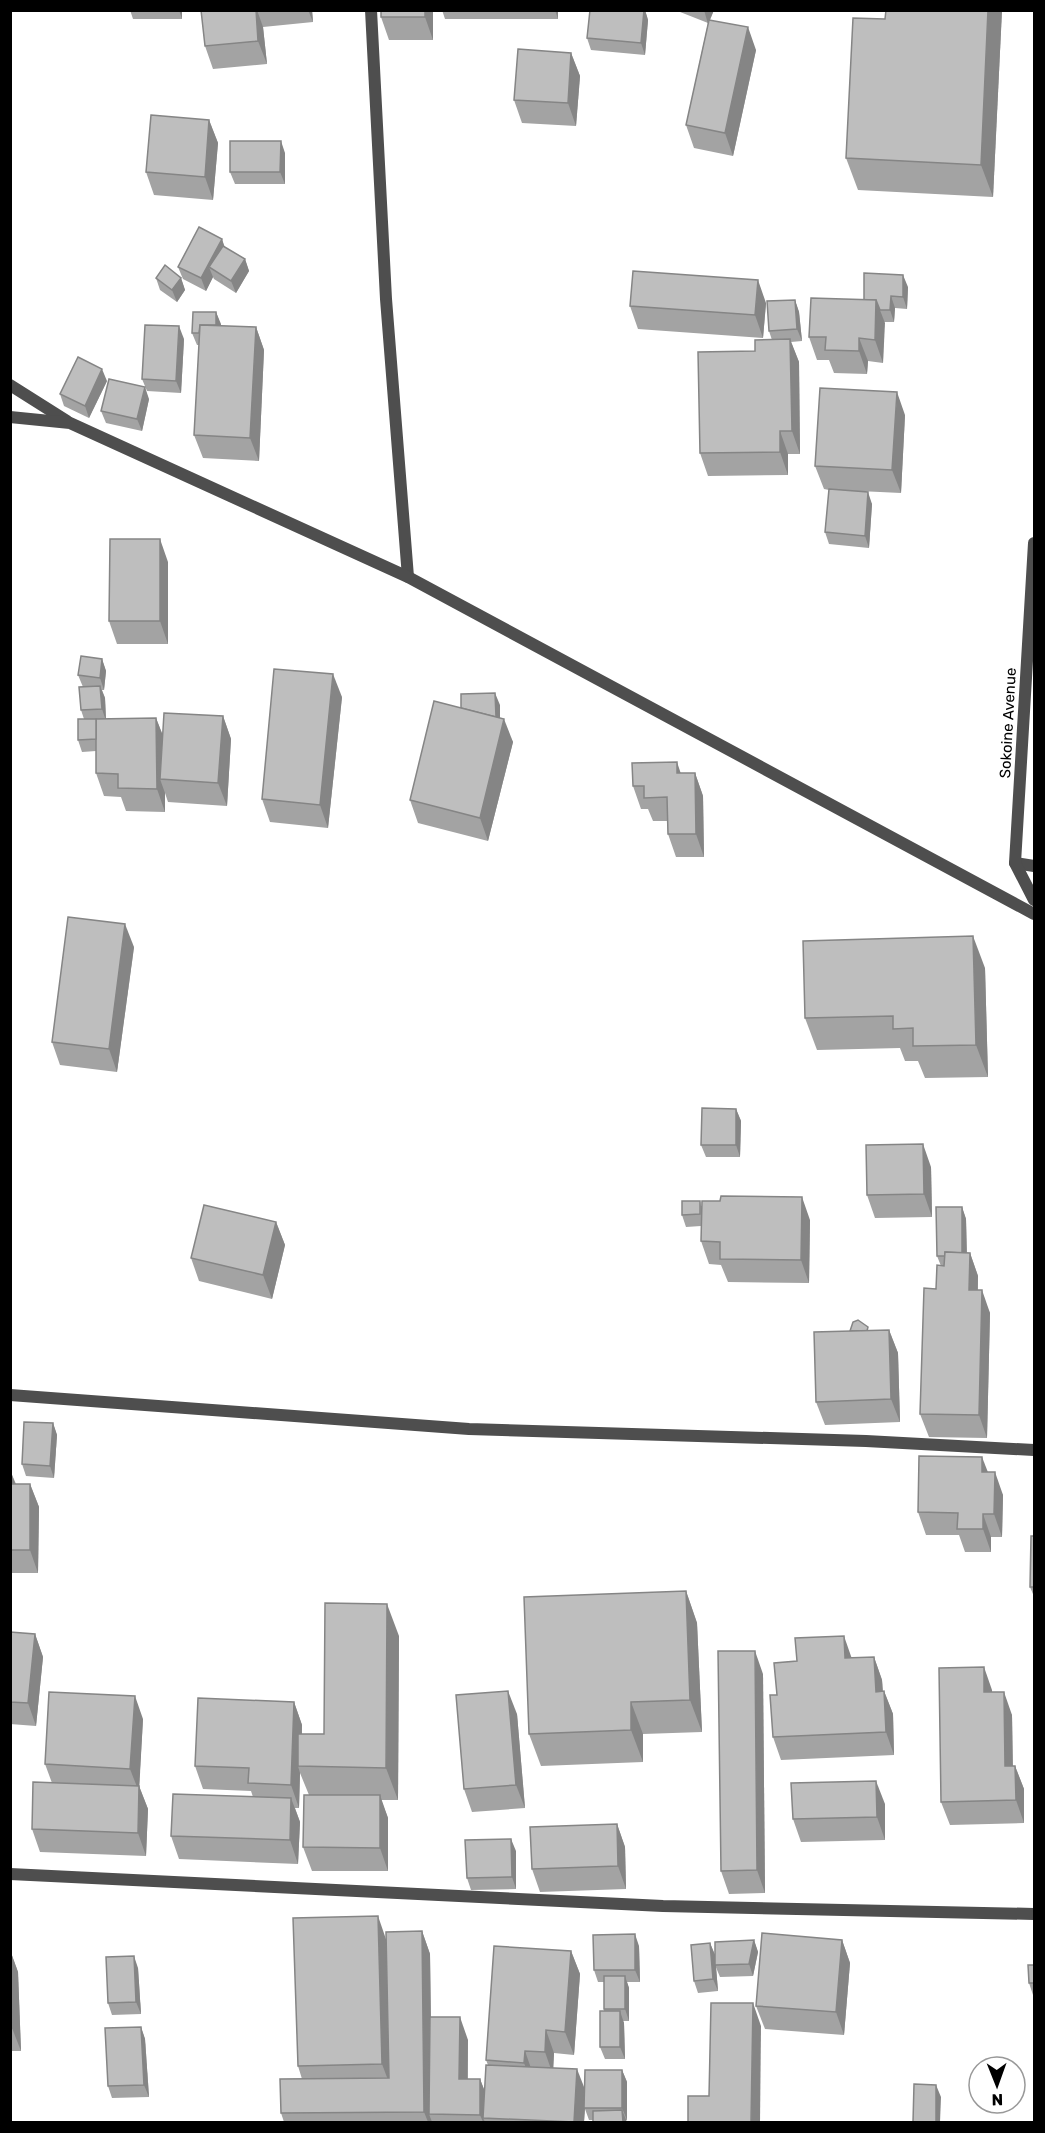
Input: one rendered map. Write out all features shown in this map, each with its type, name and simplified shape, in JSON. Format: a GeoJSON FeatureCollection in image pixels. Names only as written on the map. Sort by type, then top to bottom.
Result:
{"type":"FeatureCollection","features":[{"type":"Feature","properties":{"kind":"street"},"geometry":{"type":"LineString","coordinates":[[370,10],[386,299],[408,577]]}},
{"type":"Feature","properties":{"kind":"street"},"geometry":{"type":"LineString","coordinates":[[10,385],[70,423],[408,577],[1035,914]]}},
{"type":"Feature","properties":{"kind":"street"},"geometry":{"type":"LineString","coordinates":[[10,417],[70,423]]}},
{"type":"Feature","properties":{"kind":"street","name":"Sokoine Avenue"},"geometry":{"type":"LineString","coordinates":[[1015,863],[1035,543]]}},
{"type":"Feature","properties":{"kind":"street"},"geometry":{"type":"LineString","coordinates":[[1015,863],[1035,866]]}},
{"type":"Feature","properties":{"kind":"street"},"geometry":{"type":"LineString","coordinates":[[1015,863],[1035,900]]}},
{"type":"Feature","properties":{"kind":"street"},"geometry":{"type":"LineString","coordinates":[[10,1395],[469,1429],[866,1441],[1035,1450]]}},
{"type":"Feature","properties":{"kind":"street"},"geometry":{"type":"LineString","coordinates":[[10,1874],[663,1906],[1035,1914]]}},
{"type":"Feature","properties":{"kind":"building"},"geometry":{"type":"Polygon","coordinates":[[[201,10],[256,10],[258,41],[205,46],[201,10]]]}},
{"type":"Feature","properties":{"kind":"building"},"geometry":{"type":"Polygon","coordinates":[[[381,10],[425,10],[425,17],[381,17],[381,10]]]}},
{"type":"Feature","properties":{"kind":"building"},"geometry":{"type":"Polygon","coordinates":[[[590,10],[644,10],[641,43],[587,38],[590,10]]]}},
{"type":"Feature","properties":{"kind":"building"},"geometry":{"type":"Polygon","coordinates":[[[886,10],[988,10],[981,165],[846,158],[853,18],[885,19],[886,10]]]}},
{"type":"Feature","properties":{"kind":"building"},"geometry":{"type":"Polygon","coordinates":[[[709,20],[748,27],[725,133],[686,125],[709,20]]]}},
{"type":"Feature","properties":{"kind":"building"},"geometry":{"type":"Polygon","coordinates":[[[518,49],[571,53],[568,103],[514,100],[518,49]]]}},
{"type":"Feature","properties":{"kind":"building"},"geometry":{"type":"Polygon","coordinates":[[[151,115],[209,120],[205,177],[146,172],[151,115]]]}},
{"type":"Feature","properties":{"kind":"building"},"geometry":{"type":"Polygon","coordinates":[[[230,141],[281,141],[280,172],[230,172],[230,141]]]}},
{"type":"Feature","properties":{"kind":"building"},"geometry":{"type":"Polygon","coordinates":[[[199,227],[222,239],[201,278],[178,267],[199,227]]]}},
{"type":"Feature","properties":{"kind":"building"},"geometry":{"type":"Polygon","coordinates":[[[223,246],[245,259],[231,281],[209,267],[223,246]]]}},
{"type":"Feature","properties":{"kind":"building"},"geometry":{"type":"Polygon","coordinates":[[[165,265],[181,278],[172,290],[156,278],[165,265]]]}},
{"type":"Feature","properties":{"kind":"building"},"geometry":{"type":"Polygon","coordinates":[[[633,271],[758,280],[755,315],[630,306],[633,271]]]}},
{"type":"Feature","properties":{"kind":"building"},"geometry":{"type":"Polygon","coordinates":[[[864,273],[903,275],[903,297],[891,296],[890,310],[880,310],[876,300],[864,300],[864,273]]]}},
{"type":"Feature","properties":{"kind":"building"},"geometry":{"type":"Polygon","coordinates":[[[811,298],[876,300],[875,340],[859,338],[859,351],[825,350],[826,337],[809,337],[811,298]]]}},
{"type":"Feature","properties":{"kind":"building"},"geometry":{"type":"Polygon","coordinates":[[[795,300],[797,329],[769,331],[767,301],[795,300]]]}},
{"type":"Feature","properties":{"kind":"building"},"geometry":{"type":"Polygon","coordinates":[[[193,312],[216,312],[216,325],[200,325],[199,333],[192,333],[193,312]]]}},
{"type":"Feature","properties":{"kind":"building"},"geometry":{"type":"Polygon","coordinates":[[[145,325],[179,326],[176,381],[142,379],[145,325]]]}},
{"type":"Feature","properties":{"kind":"building"},"geometry":{"type":"Polygon","coordinates":[[[200,325],[256,327],[250,438],[194,435],[200,325]]]}},
{"type":"Feature","properties":{"kind":"building"},"geometry":{"type":"Polygon","coordinates":[[[790,339],[792,431],[780,431],[780,452],[700,453],[698,352],[755,351],[755,340],[790,339]]]}},
{"type":"Feature","properties":{"kind":"building"},"geometry":{"type":"Polygon","coordinates":[[[78,357],[102,369],[85,406],[60,394],[78,357]]]}},
{"type":"Feature","properties":{"kind":"building"},"geometry":{"type":"Polygon","coordinates":[[[109,379],[145,387],[137,419],[101,411],[109,379]]]}},
{"type":"Feature","properties":{"kind":"building"},"geometry":{"type":"Polygon","coordinates":[[[820,388],[897,392],[892,470],[815,466],[820,388]]]}},
{"type":"Feature","properties":{"kind":"building"},"geometry":{"type":"Polygon","coordinates":[[[829,489],[868,492],[865,536],[825,532],[829,489]]]}},
{"type":"Feature","properties":{"kind":"building"},"geometry":{"type":"Polygon","coordinates":[[[110,539],[160,539],[160,621],[109,621],[110,539]]]}},
{"type":"Feature","properties":{"kind":"building"},"geometry":{"type":"Polygon","coordinates":[[[81,656],[102,659],[100,678],[78,675],[81,656]]]}},
{"type":"Feature","properties":{"kind":"building"},"geometry":{"type":"Polygon","coordinates":[[[274,669],[333,674],[320,805],[262,799],[274,669]]]}},
{"type":"Feature","properties":{"kind":"building"},"geometry":{"type":"Polygon","coordinates":[[[100,686],[102,709],[81,710],[79,687],[100,686]]]}},
{"type":"Feature","properties":{"kind":"building"},"geometry":{"type":"Polygon","coordinates":[[[495,693],[496,717],[461,708],[461,694],[495,693]]]}},
{"type":"Feature","properties":{"kind":"building"},"geometry":{"type":"Polygon","coordinates":[[[434,701],[504,719],[480,818],[410,800],[434,701]]]}},
{"type":"Feature","properties":{"kind":"building"},"geometry":{"type":"Polygon","coordinates":[[[164,713],[223,716],[218,783],[160,779],[164,713]]]}},
{"type":"Feature","properties":{"kind":"building"},"geometry":{"type":"Polygon","coordinates":[[[156,718],[157,789],[118,788],[118,774],[96,773],[96,719],[156,718]]]}},
{"type":"Feature","properties":{"kind":"building"},"geometry":{"type":"Polygon","coordinates":[[[78,719],[96,719],[96,739],[78,740],[78,719]]]}},
{"type":"Feature","properties":{"kind":"building"},"geometry":{"type":"Polygon","coordinates":[[[677,762],[677,773],[695,773],[696,834],[668,834],[667,797],[644,798],[644,786],[633,786],[632,763],[677,762]]]}},
{"type":"Feature","properties":{"kind":"building"},"geometry":{"type":"Polygon","coordinates":[[[68,917],[125,924],[109,1049],[52,1042],[68,917]]]}},
{"type":"Feature","properties":{"kind":"building"},"geometry":{"type":"Polygon","coordinates":[[[973,936],[976,1045],[913,1046],[913,1028],[893,1029],[893,1016],[805,1018],[803,941],[973,936]]]}},
{"type":"Feature","properties":{"kind":"building"},"geometry":{"type":"Polygon","coordinates":[[[702,1108],[736,1109],[736,1145],[701,1145],[702,1108]]]}},
{"type":"Feature","properties":{"kind":"building"},"geometry":{"type":"Polygon","coordinates":[[[923,1144],[924,1194],[867,1195],[866,1145],[923,1144]]]}},
{"type":"Feature","properties":{"kind":"building"},"geometry":{"type":"Polygon","coordinates":[[[721,1196],[802,1197],[801,1260],[720,1259],[720,1242],[701,1241],[702,1201],[720,1201],[721,1196]]]}},
{"type":"Feature","properties":{"kind":"building"},"geometry":{"type":"Polygon","coordinates":[[[682,1201],[700,1201],[700,1214],[682,1215],[682,1201]]]}},
{"type":"Feature","properties":{"kind":"building"},"geometry":{"type":"Polygon","coordinates":[[[204,1205],[276,1222],[263,1275],[191,1258],[204,1205]]]}},
{"type":"Feature","properties":{"kind":"building"},"geometry":{"type":"Polygon","coordinates":[[[936,1207],[962,1207],[962,1253],[945,1252],[945,1256],[937,1256],[936,1207]]]}},
{"type":"Feature","properties":{"kind":"building"},"geometry":{"type":"Polygon","coordinates":[[[945,1252],[970,1253],[969,1290],[982,1290],[979,1415],[920,1414],[924,1288],[936,1289],[937,1265],[944,1266],[945,1252]]]}},
{"type":"Feature","properties":{"kind":"building"},"geometry":{"type":"Polygon","coordinates":[[[858,1320],[868,1327],[867,1331],[850,1331],[853,1322],[858,1320]]]}},
{"type":"Feature","properties":{"kind":"building"},"geometry":{"type":"Polygon","coordinates":[[[889,1330],[891,1399],[816,1402],[814,1332],[889,1330]]]}},
{"type":"Feature","properties":{"kind":"building"},"geometry":{"type":"Polygon","coordinates":[[[24,1422],[53,1423],[50,1466],[22,1464],[24,1422]]]}},
{"type":"Feature","properties":{"kind":"building"},"geometry":{"type":"Polygon","coordinates":[[[919,1456],[982,1457],[982,1472],[995,1472],[994,1514],[983,1514],[983,1529],[957,1529],[958,1513],[918,1512],[919,1456]]]}},
{"type":"Feature","properties":{"kind":"building"},"geometry":{"type":"Polygon","coordinates":[[[10,1484],[30,1484],[30,1550],[10,1550],[10,1484]]]}},
{"type":"Feature","properties":{"kind":"building"},"geometry":{"type":"Polygon","coordinates":[[[1031,1536],[1035,1536],[1035,1587],[1030,1587],[1031,1536]]]}},
{"type":"Feature","properties":{"kind":"building"},"geometry":{"type":"Polygon","coordinates":[[[686,1591],[690,1700],[631,1702],[631,1730],[529,1734],[524,1597],[686,1591]]]}},
{"type":"Feature","properties":{"kind":"building"},"geometry":{"type":"Polygon","coordinates":[[[325,1603],[387,1604],[386,1768],[298,1766],[298,1734],[324,1734],[325,1603]]]}},
{"type":"Feature","properties":{"kind":"building"},"geometry":{"type":"Polygon","coordinates":[[[10,1632],[35,1634],[28,1703],[10,1702],[10,1632]]]}},
{"type":"Feature","properties":{"kind":"building"},"geometry":{"type":"Polygon","coordinates":[[[844,1636],[845,1658],[874,1657],[876,1692],[884,1691],[886,1732],[773,1737],[770,1695],[777,1695],[774,1663],[797,1661],[795,1638],[844,1636]]]}},
{"type":"Feature","properties":{"kind":"building"},"geometry":{"type":"Polygon","coordinates":[[[718,1651],[755,1651],[757,1870],[721,1871],[718,1651]]]}},
{"type":"Feature","properties":{"kind":"building"},"geometry":{"type":"Polygon","coordinates":[[[984,1667],[984,1692],[1004,1692],[1005,1766],[1015,1766],[1016,1800],[941,1802],[939,1668],[984,1667]]]}},
{"type":"Feature","properties":{"kind":"building"},"geometry":{"type":"Polygon","coordinates":[[[508,1691],[516,1785],[464,1789],[456,1695],[508,1691]]]}},
{"type":"Feature","properties":{"kind":"building"},"geometry":{"type":"Polygon","coordinates":[[[49,1692],[135,1696],[130,1769],[45,1764],[49,1692]]]}},
{"type":"Feature","properties":{"kind":"building"},"geometry":{"type":"Polygon","coordinates":[[[198,1698],[294,1702],[291,1785],[248,1783],[249,1768],[195,1766],[198,1698]]]}},
{"type":"Feature","properties":{"kind":"building"},"geometry":{"type":"Polygon","coordinates":[[[876,1781],[877,1817],[793,1819],[791,1783],[876,1781]]]}},
{"type":"Feature","properties":{"kind":"building"},"geometry":{"type":"Polygon","coordinates":[[[33,1782],[139,1786],[138,1833],[32,1829],[33,1782]]]}},
{"type":"Feature","properties":{"kind":"building"},"geometry":{"type":"Polygon","coordinates":[[[173,1794],[291,1798],[290,1840],[171,1836],[173,1794]]]}},
{"type":"Feature","properties":{"kind":"building"},"geometry":{"type":"Polygon","coordinates":[[[304,1795],[380,1795],[380,1848],[303,1847],[304,1795]]]}},
{"type":"Feature","properties":{"kind":"building"},"geometry":{"type":"Polygon","coordinates":[[[617,1824],[618,1866],[532,1869],[530,1827],[617,1824]]]}},
{"type":"Feature","properties":{"kind":"building"},"geometry":{"type":"Polygon","coordinates":[[[511,1839],[512,1877],[467,1878],[465,1840],[511,1839]]]}},
{"type":"Feature","properties":{"kind":"building"},"geometry":{"type":"Polygon","coordinates":[[[378,1916],[382,2064],[298,2066],[293,1918],[378,1916]]]}},
{"type":"Feature","properties":{"kind":"building"},"geometry":{"type":"Polygon","coordinates":[[[422,1931],[424,2112],[281,2113],[280,2079],[389,2078],[386,1932],[422,1931]]]}},
{"type":"Feature","properties":{"kind":"building"},"geometry":{"type":"Polygon","coordinates":[[[762,1933],[842,1940],[836,2012],[756,2006],[762,1933]]]}},
{"type":"Feature","properties":{"kind":"building"},"geometry":{"type":"Polygon","coordinates":[[[635,1934],[635,1970],[594,1970],[593,1935],[635,1934]]]}},
{"type":"Feature","properties":{"kind":"building"},"geometry":{"type":"Polygon","coordinates":[[[754,1940],[749,1964],[715,1965],[715,1942],[754,1940]]]}},
{"type":"Feature","properties":{"kind":"building"},"geometry":{"type":"Polygon","coordinates":[[[710,1943],[713,1979],[694,1981],[691,1945],[710,1943]]]}},
{"type":"Feature","properties":{"kind":"building"},"geometry":{"type":"Polygon","coordinates":[[[494,1946],[571,1951],[565,2032],[546,2030],[545,2052],[525,2051],[524,2063],[486,2060],[494,1946]]]}},
{"type":"Feature","properties":{"kind":"building"},"geometry":{"type":"Polygon","coordinates":[[[134,1956],[136,2002],[108,2003],[106,1957],[134,1956]]]}},
{"type":"Feature","properties":{"kind":"building"},"geometry":{"type":"Polygon","coordinates":[[[10,1963],[12,2028],[10,2028],[10,1963]]]}},
{"type":"Feature","properties":{"kind":"building"},"geometry":{"type":"Polygon","coordinates":[[[1028,1965],[1035,1965],[1035,1983],[1029,1983],[1028,1965]]]}},
{"type":"Feature","properties":{"kind":"building"},"geometry":{"type":"Polygon","coordinates":[[[604,1976],[625,1976],[625,2009],[604,2009],[604,1976]]]}},
{"type":"Feature","properties":{"kind":"building"},"geometry":{"type":"Polygon","coordinates":[[[711,2003],[753,2003],[751,2122],[688,2122],[688,2096],[709,2096],[711,2003]]]}},
{"type":"Feature","properties":{"kind":"building"},"geometry":{"type":"Polygon","coordinates":[[[600,2011],[620,2011],[620,2047],[600,2047],[600,2011]]]}},
{"type":"Feature","properties":{"kind":"building"},"geometry":{"type":"Polygon","coordinates":[[[430,2017],[460,2017],[459,2079],[480,2079],[480,2115],[429,2114],[430,2017]]]}},
{"type":"Feature","properties":{"kind":"building"},"geometry":{"type":"Polygon","coordinates":[[[141,2027],[144,2085],[108,2086],[105,2028],[141,2027]]]}},
{"type":"Feature","properties":{"kind":"building"},"geometry":{"type":"Polygon","coordinates":[[[486,2065],[577,2069],[574,2122],[483,2118],[486,2065]]]}},
{"type":"Feature","properties":{"kind":"building"},"geometry":{"type":"Polygon","coordinates":[[[585,2070],[622,2070],[622,2108],[584,2108],[585,2070]]]}},
{"type":"Feature","properties":{"kind":"building"},"geometry":{"type":"Polygon","coordinates":[[[914,2084],[936,2085],[936,2122],[913,2122],[914,2084]]]}},
{"type":"Feature","properties":{"kind":"building"},"geometry":{"type":"Polygon","coordinates":[[[622,2110],[623,2122],[593,2122],[593,2111],[622,2110]]]}}]}
